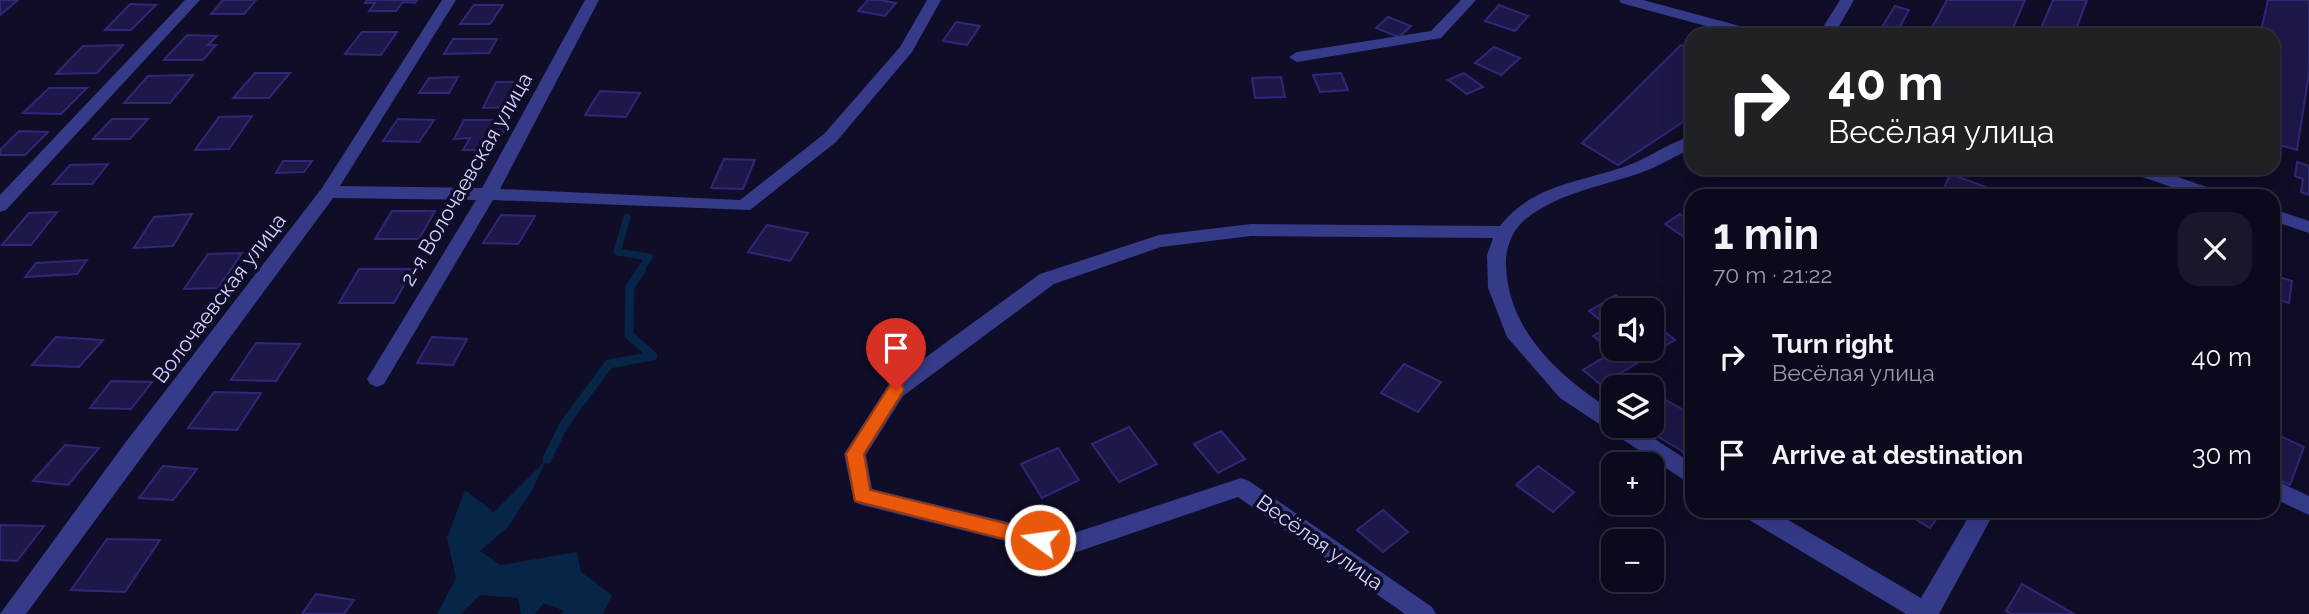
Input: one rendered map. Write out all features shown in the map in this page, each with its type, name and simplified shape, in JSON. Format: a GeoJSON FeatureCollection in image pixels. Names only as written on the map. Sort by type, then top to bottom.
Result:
{"type":"FeatureCollection","features":[{"type":"Feature","properties":{"kind":"street"},"geometry":{"type":"LineString","coordinates":[[0,206],[193,0]]}},
{"type":"Feature","properties":{"kind":"street","name":"Волочаевская улица"},"geometry":{"type":"LineString","coordinates":[[12,614],[328,192],[449,0]]}},
{"type":"Feature","properties":{"kind":"street","name":"2-я Волочаевская улица"},"geometry":{"type":"LineString","coordinates":[[377,379],[488,194],[592,0]]}},
{"type":"Feature","properties":{"kind":"street"},"geometry":{"type":"LineString","coordinates":[[328,192],[488,194],[744,206],[830,138],[907,48],[934,0]]}},
{"type":"Feature","properties":{"kind":"street"},"geometry":{"type":"LineString","coordinates":[[1297,57],[1436,35],[1469,0]]}},
{"type":"Feature","properties":{"kind":"street"},"geometry":{"type":"LineString","coordinates":[[1626,0],[1731,28]]}},
{"type":"Feature","properties":{"kind":"street"},"geometry":{"type":"LineString","coordinates":[[1830,28],[1847,0]]}},
{"type":"Feature","properties":{"kind":"street"},"geometry":{"type":"LineString","coordinates":[[1601,415],[1567,392],[1514,332],[1497,288],[1496,255],[1505,232],[1518,215],[1545,198],[1578,184],[1635,169],[1685,144]]}},
{"type":"Feature","properties":{"kind":"street"},"geometry":{"type":"LineString","coordinates":[[2154,175],[2195,189]]}},
{"type":"Feature","properties":{"kind":"street"},"geometry":{"type":"LineString","coordinates":[[2161,189],[2168,180]]}},
{"type":"Feature","properties":{"kind":"street"},"geometry":{"type":"LineString","coordinates":[[2280,217],[2309,227]]}},
{"type":"Feature","properties":{"kind":"street","name":"Весёлая улица"},"geometry":{"type":"LineString","coordinates":[[1424,614],[1241,487],[1065,546],[862,496],[855,454],[896,390],[1047,279],[1159,241],[1251,230],[1505,232]]}},
{"type":"Feature","properties":{"kind":"street"},"geometry":{"type":"LineString","coordinates":[[1637,438],[1685,469]]}},
{"type":"Feature","properties":{"kind":"street"},"geometry":{"type":"LineString","coordinates":[[2280,492],[2309,506]]}},
{"type":"Feature","properties":{"kind":"street"},"geometry":{"type":"LineString","coordinates":[[1766,518],[1926,614],[1980,518]]}},
{"type":"Feature","properties":{"kind":"water"},"geometry":{"type":"Polygon","coordinates":[[[547,459],[531,492],[508,527],[480,551],[501,565],[577,552],[581,572],[612,595],[603,614],[562,614],[564,611],[544,603],[535,614],[521,614],[518,598],[480,595],[461,614],[437,614],[456,578],[447,538],[465,490],[494,512],[547,459]]]}},
{"type":"Feature","properties":{"kind":"building"},"geometry":{"type":"Polygon","coordinates":[[[0,0],[18,0],[0,15],[0,0]]]}},
{"type":"Feature","properties":{"kind":"building"},"geometry":{"type":"Polygon","coordinates":[[[223,0],[256,0],[244,14],[211,14],[223,0]]]}},
{"type":"Feature","properties":{"kind":"building"},"geometry":{"type":"Polygon","coordinates":[[[367,0],[417,0],[415,3],[403,2],[396,11],[369,11],[375,3],[365,3],[367,0]]]}},
{"type":"Feature","properties":{"kind":"building"},"geometry":{"type":"Polygon","coordinates":[[[868,0],[896,3],[885,16],[858,11],[868,0]]]}},
{"type":"Feature","properties":{"kind":"building"},"geometry":{"type":"Polygon","coordinates":[[[1947,0],[2025,0],[2013,28],[1932,28],[1947,0]]]}},
{"type":"Feature","properties":{"kind":"building"},"geometry":{"type":"Polygon","coordinates":[[[2053,0],[2087,0],[2077,28],[2041,28],[2053,0]]]}},
{"type":"Feature","properties":{"kind":"building"},"geometry":{"type":"Polygon","coordinates":[[[2268,0],[2309,0],[2309,73],[2297,150],[2280,145],[2280,28],[2262,28],[2268,0]]]}},
{"type":"Feature","properties":{"kind":"building"},"geometry":{"type":"Polygon","coordinates":[[[130,4],[156,5],[131,30],[105,30],[130,4]]]}},
{"type":"Feature","properties":{"kind":"building"},"geometry":{"type":"Polygon","coordinates":[[[474,5],[503,5],[490,24],[460,24],[474,5]]]}},
{"type":"Feature","properties":{"kind":"building"},"geometry":{"type":"Polygon","coordinates":[[[1499,5],[1528,16],[1515,31],[1485,21],[1499,5]]]}},
{"type":"Feature","properties":{"kind":"building"},"geometry":{"type":"Polygon","coordinates":[[[1895,6],[1909,10],[1899,28],[1882,27],[1895,6]]]}},
{"type":"Feature","properties":{"kind":"building"},"geometry":{"type":"Polygon","coordinates":[[[1388,17],[1411,26],[1399,37],[1376,28],[1388,17]]]}},
{"type":"Feature","properties":{"kind":"building"},"geometry":{"type":"Polygon","coordinates":[[[956,22],[980,26],[967,45],[943,41],[956,22]]]}},
{"type":"Feature","properties":{"kind":"building"},"geometry":{"type":"Polygon","coordinates":[[[362,32],[397,32],[381,55],[345,54],[362,32]]]}},
{"type":"Feature","properties":{"kind":"building"},"geometry":{"type":"Polygon","coordinates":[[[187,35],[217,36],[208,45],[216,45],[203,60],[164,60],[187,35]]]}},
{"type":"Feature","properties":{"kind":"building"},"geometry":{"type":"Polygon","coordinates":[[[453,39],[497,39],[489,53],[444,54],[453,39]]]}},
{"type":"Feature","properties":{"kind":"building"},"geometry":{"type":"Polygon","coordinates":[[[123,45],[97,73],[56,74],[83,46],[123,45]]]}},
{"type":"Feature","properties":{"kind":"building"},"geometry":{"type":"Polygon","coordinates":[[[1681,45],[1685,47],[1685,121],[1618,165],[1582,143],[1681,45]]]}},
{"type":"Feature","properties":{"kind":"building"},"geometry":{"type":"Polygon","coordinates":[[[1494,47],[1520,58],[1501,75],[1475,63],[1494,47]]]}},
{"type":"Feature","properties":{"kind":"building"},"geometry":{"type":"Polygon","coordinates":[[[255,73],[290,73],[269,98],[233,98],[255,73]]]}},
{"type":"Feature","properties":{"kind":"building"},"geometry":{"type":"Polygon","coordinates":[[[1341,73],[1348,90],[1320,92],[1313,75],[1341,73]]]}},
{"type":"Feature","properties":{"kind":"building"},"geometry":{"type":"Polygon","coordinates":[[[1464,73],[1483,87],[1467,94],[1448,80],[1464,73]]]}},
{"type":"Feature","properties":{"kind":"building"},"geometry":{"type":"Polygon","coordinates":[[[193,75],[170,103],[124,103],[148,76],[193,75]]]}},
{"type":"Feature","properties":{"kind":"building"},"geometry":{"type":"Polygon","coordinates":[[[458,77],[449,93],[419,93],[429,78],[458,77]]]}},
{"type":"Feature","properties":{"kind":"building"},"geometry":{"type":"Polygon","coordinates":[[[1281,77],[1285,97],[1255,98],[1252,78],[1281,77]]]}},
{"type":"Feature","properties":{"kind":"building"},"geometry":{"type":"Polygon","coordinates":[[[496,82],[530,82],[517,107],[483,108],[496,82]]]}},
{"type":"Feature","properties":{"kind":"building"},"geometry":{"type":"Polygon","coordinates":[[[49,88],[87,88],[61,114],[23,113],[49,88]]]}},
{"type":"Feature","properties":{"kind":"building"},"geometry":{"type":"Polygon","coordinates":[[[600,91],[640,93],[626,117],[585,115],[600,91]]]}},
{"type":"Feature","properties":{"kind":"building"},"geometry":{"type":"Polygon","coordinates":[[[252,116],[229,149],[195,150],[219,117],[252,116]]]}},
{"type":"Feature","properties":{"kind":"building"},"geometry":{"type":"Polygon","coordinates":[[[112,119],[148,119],[130,139],[93,139],[112,119]]]}},
{"type":"Feature","properties":{"kind":"building"},"geometry":{"type":"Polygon","coordinates":[[[398,119],[434,120],[419,142],[383,141],[398,119]]]}},
{"type":"Feature","properties":{"kind":"building"},"geometry":{"type":"Polygon","coordinates":[[[464,120],[510,120],[494,150],[463,150],[470,138],[454,139],[464,120]]]}},
{"type":"Feature","properties":{"kind":"building"},"geometry":{"type":"Polygon","coordinates":[[[19,131],[48,132],[25,155],[0,155],[0,150],[19,131]]]}},
{"type":"Feature","properties":{"kind":"building"},"geometry":{"type":"Polygon","coordinates":[[[724,159],[755,160],[743,189],[711,188],[724,159]]]}},
{"type":"Feature","properties":{"kind":"building"},"geometry":{"type":"Polygon","coordinates":[[[283,161],[312,161],[304,172],[276,173],[283,161]]]}},
{"type":"Feature","properties":{"kind":"building"},"geometry":{"type":"Polygon","coordinates":[[[2297,162],[2309,166],[2309,195],[2301,192],[2303,179],[2295,176],[2297,162]]]}},
{"type":"Feature","properties":{"kind":"building"},"geometry":{"type":"Polygon","coordinates":[[[108,164],[92,184],[53,184],[70,165],[108,164]]]}},
{"type":"Feature","properties":{"kind":"building"},"geometry":{"type":"Polygon","coordinates":[[[1950,175],[1953,175],[1991,189],[1944,189],[1950,175]]]}},
{"type":"Feature","properties":{"kind":"building"},"geometry":{"type":"Polygon","coordinates":[[[392,211],[435,211],[419,239],[375,239],[392,211]]]}},
{"type":"Feature","properties":{"kind":"building"},"geometry":{"type":"Polygon","coordinates":[[[57,212],[31,245],[2,245],[29,213],[57,212]]]}},
{"type":"Feature","properties":{"kind":"building"},"geometry":{"type":"Polygon","coordinates":[[[192,214],[173,246],[134,248],[154,217],[192,214]]]}},
{"type":"Feature","properties":{"kind":"building"},"geometry":{"type":"Polygon","coordinates":[[[1680,214],[1685,217],[1685,238],[1665,224],[1680,214]]]}},
{"type":"Feature","properties":{"kind":"building"},"geometry":{"type":"Polygon","coordinates":[[[501,215],[535,216],[518,244],[483,243],[501,215]]]}},
{"type":"Feature","properties":{"kind":"building"},"geometry":{"type":"Polygon","coordinates":[[[767,225],[808,233],[790,261],[748,252],[767,225]]]}},
{"type":"Feature","properties":{"kind":"building"},"geometry":{"type":"Polygon","coordinates":[[[242,253],[218,288],[184,289],[208,254],[242,253]]]}},
{"type":"Feature","properties":{"kind":"building"},"geometry":{"type":"Polygon","coordinates":[[[87,260],[77,274],[25,277],[36,263],[87,260]]]}},
{"type":"Feature","properties":{"kind":"building"},"geometry":{"type":"Polygon","coordinates":[[[359,269],[413,269],[394,303],[339,303],[359,269]]]}},
{"type":"Feature","properties":{"kind":"building"},"geometry":{"type":"Polygon","coordinates":[[[2280,277],[2292,281],[2289,303],[2280,300],[2280,277]]]}},
{"type":"Feature","properties":{"kind":"building"},"geometry":{"type":"Polygon","coordinates":[[[1601,304],[1601,321],[1589,311],[1601,304]]]}},
{"type":"Feature","properties":{"kind":"building"},"geometry":{"type":"Polygon","coordinates":[[[1664,331],[1675,340],[1664,347],[1664,331]]]}},
{"type":"Feature","properties":{"kind":"building"},"geometry":{"type":"Polygon","coordinates":[[[1601,332],[1601,342],[1593,336],[1601,332]]]}},
{"type":"Feature","properties":{"kind":"building"},"geometry":{"type":"Polygon","coordinates":[[[56,337],[103,340],[79,367],[32,365],[56,337]]]}},
{"type":"Feature","properties":{"kind":"building"},"geometry":{"type":"Polygon","coordinates":[[[432,337],[467,339],[453,365],[417,363],[432,337]]]}},
{"type":"Feature","properties":{"kind":"building"},"geometry":{"type":"Polygon","coordinates":[[[256,343],[300,344],[276,381],[231,380],[256,343]]]}},
{"type":"Feature","properties":{"kind":"building"},"geometry":{"type":"Polygon","coordinates":[[[1601,359],[1640,361],[1617,375],[1601,375],[1601,385],[1583,370],[1601,359]]]}},
{"type":"Feature","properties":{"kind":"building"},"geometry":{"type":"Polygon","coordinates":[[[1404,364],[1441,382],[1418,412],[1381,393],[1404,364]]]}},
{"type":"Feature","properties":{"kind":"building"},"geometry":{"type":"Polygon","coordinates":[[[111,381],[152,382],[131,409],[90,408],[111,381]]]}},
{"type":"Feature","properties":{"kind":"building"},"geometry":{"type":"Polygon","coordinates":[[[214,392],[261,393],[237,430],[188,428],[214,392]]]}},
{"type":"Feature","properties":{"kind":"building"},"geometry":{"type":"Polygon","coordinates":[[[1666,400],[1685,411],[1685,453],[1660,438],[1664,438],[1666,400]]]}},
{"type":"Feature","properties":{"kind":"building"},"geometry":{"type":"Polygon","coordinates":[[[1129,427],[1157,464],[1119,482],[1092,444],[1129,427]]]}},
{"type":"Feature","properties":{"kind":"building"},"geometry":{"type":"Polygon","coordinates":[[[1221,431],[1245,459],[1218,473],[1194,444],[1221,431]]]}},
{"type":"Feature","properties":{"kind":"building"},"geometry":{"type":"Polygon","coordinates":[[[2280,436],[2304,447],[2290,485],[2280,480],[2280,436]]]}},
{"type":"Feature","properties":{"kind":"building"},"geometry":{"type":"Polygon","coordinates":[[[65,445],[99,448],[68,485],[33,481],[65,445]]]}},
{"type":"Feature","properties":{"kind":"building"},"geometry":{"type":"Polygon","coordinates":[[[1058,448],[1079,480],[1042,498],[1021,464],[1058,448]]]}},
{"type":"Feature","properties":{"kind":"building"},"geometry":{"type":"Polygon","coordinates":[[[163,466],[197,469],[173,500],[139,498],[163,466]]]}},
{"type":"Feature","properties":{"kind":"building"},"geometry":{"type":"Polygon","coordinates":[[[1538,466],[1574,492],[1553,512],[1516,485],[1538,466]]]}},
{"type":"Feature","properties":{"kind":"building"},"geometry":{"type":"Polygon","coordinates":[[[1383,510],[1408,532],[1383,552],[1357,530],[1383,510]]]}},
{"type":"Feature","properties":{"kind":"building"},"geometry":{"type":"Polygon","coordinates":[[[1914,518],[1937,518],[1930,528],[1914,518]]]}},
{"type":"Feature","properties":{"kind":"building"},"geometry":{"type":"Polygon","coordinates":[[[0,525],[44,526],[17,561],[0,560],[0,525]]]}},
{"type":"Feature","properties":{"kind":"building"},"geometry":{"type":"Polygon","coordinates":[[[107,539],[160,540],[125,592],[71,590],[107,539]]]}},
{"type":"Feature","properties":{"kind":"building"},"geometry":{"type":"Polygon","coordinates":[[[2022,584],[2074,614],[2012,614],[2006,611],[2022,584]]]}},
{"type":"Feature","properties":{"kind":"building"},"geometry":{"type":"Polygon","coordinates":[[[316,594],[354,600],[344,614],[302,614],[316,594]]]}},
{"type":"Feature","properties":{"kind":"waterway"},"geometry":{"type":"LineString","coordinates":[[627,217],[617,252],[649,257],[639,272]]}},
{"type":"Feature","properties":{"kind":"waterway"},"geometry":{"type":"LineString","coordinates":[[547,459],[565,423],[609,364],[653,356],[629,335],[630,287],[641,270]]}},
{"type":"Feature","properties":{"kind":"route"},"geometry":{"type":"LineString","coordinates":[[896,390],[855,454],[862,496],[1040,540]]}}]}
